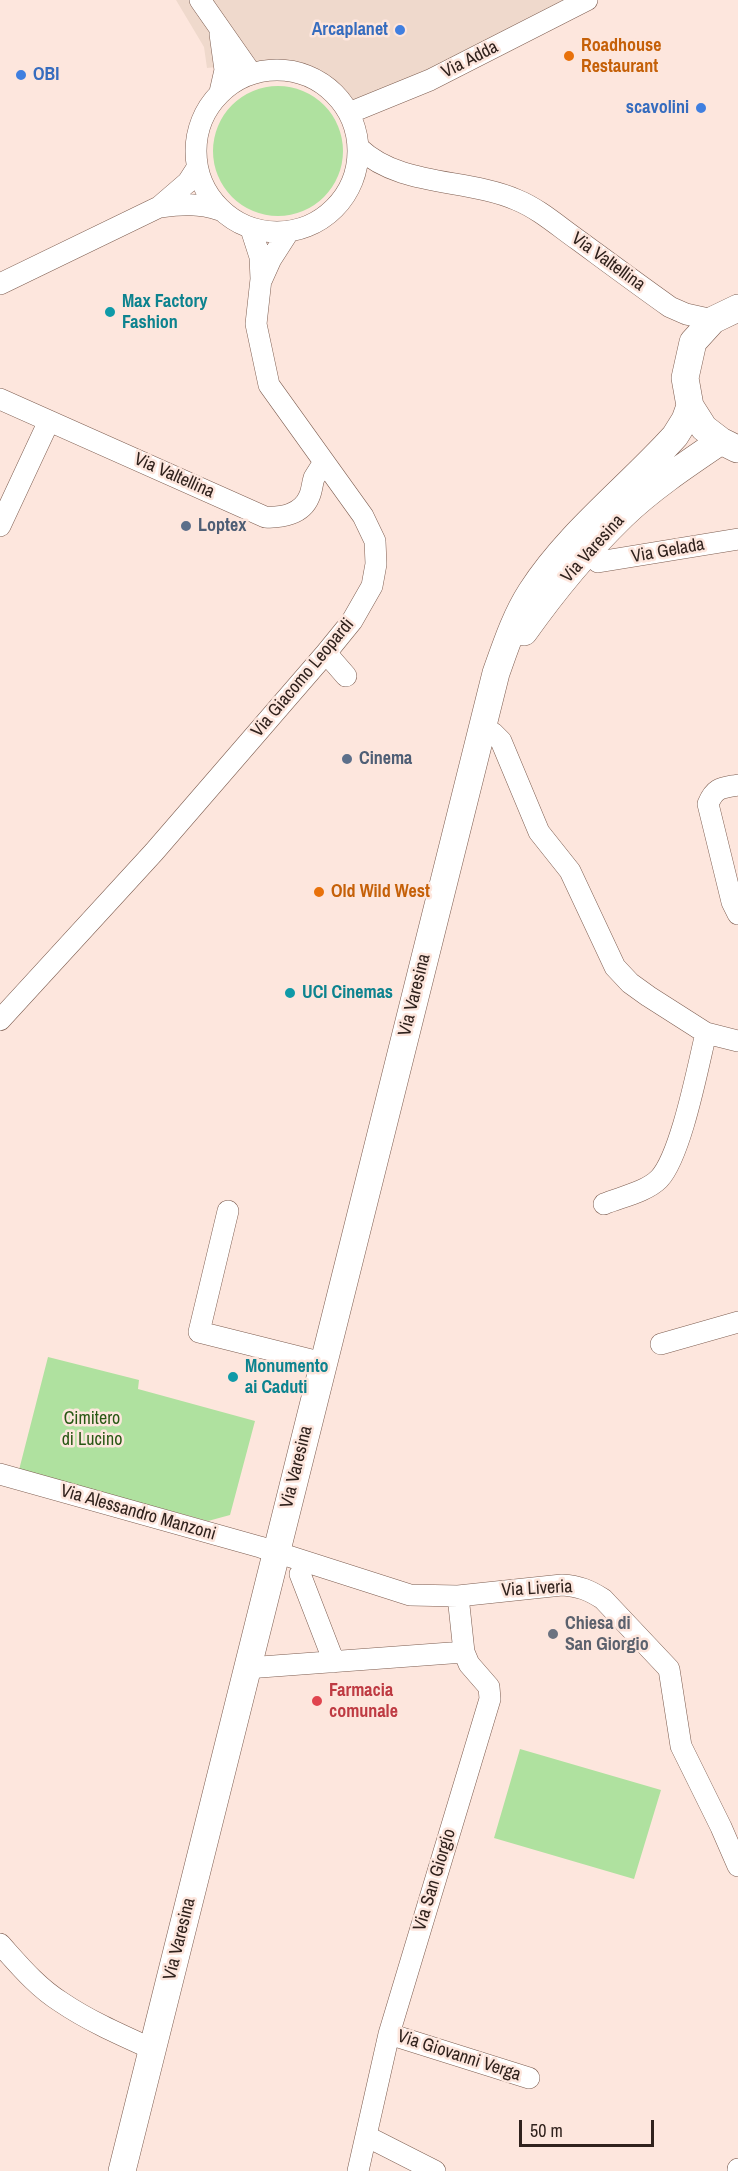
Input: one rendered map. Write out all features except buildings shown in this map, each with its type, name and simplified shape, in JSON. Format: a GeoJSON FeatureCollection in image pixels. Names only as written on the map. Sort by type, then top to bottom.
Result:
{"type":"FeatureCollection","features":[{"type":"Feature","properties":{"kind":"main road"},"geometry":{"type":"LineString","coordinates":[[729,445],[704,428],[690,406],[685,378],[693,342],[713,320],[738,308]]}},
{"type":"Feature","properties":{"kind":"main road","name":"Via Varesina"},"geometry":{"type":"LineString","coordinates":[[122,2171],[496,673],[515,620],[531,591],[566,547],[675,436],[690,406]]}},
{"type":"Feature","properties":{"kind":"main road","name":"Via Varesina"},"geometry":{"type":"LineString","coordinates":[[496,673],[568,575],[621,517],[684,467],[729,445]]}},
{"type":"Feature","properties":{"kind":"street"},"geometry":{"type":"LineString","coordinates":[[200,0],[251,74]]}},
{"type":"Feature","properties":{"kind":"street","name":"Via Adda"},"geometry":{"type":"LineString","coordinates":[[349,113],[430,80],[587,0]]}},
{"type":"Feature","properties":{"kind":"street"},"geometry":{"type":"LineString","coordinates":[[219,30],[225,70],[220,92]]}},
{"type":"Feature","properties":{"kind":"street"},"geometry":{"type":"LineString","coordinates":[[271,69],[289,70],[308,75],[325,85],[339,98],[349,113],[356,130],[359,148],[352,183],[344,198],[332,212],[316,223],[290,231],[272,233],[251,229],[220,210],[209,197],[196,168],[195,146],[198,128],[205,111],[220,92],[235,81],[271,69]]}},
{"type":"Feature","properties":{"kind":"street","name":"Via Valtellina"},"geometry":{"type":"LineString","coordinates":[[359,148],[377,162],[410,175],[474,186],[518,200],[545,216],[670,307],[686,314],[713,320]]}},
{"type":"Feature","properties":{"kind":"street"},"geometry":{"type":"LineString","coordinates":[[0,284],[159,207],[178,193],[196,168]]}},
{"type":"Feature","properties":{"kind":"street","name":"Via Valtellina"},"geometry":{"type":"LineString","coordinates":[[352,183],[360,179],[410,175]]}},
{"type":"Feature","properties":{"kind":"street"},"geometry":{"type":"LineString","coordinates":[[159,207],[185,203],[202,204],[220,210]]}},
{"type":"Feature","properties":{"kind":"street","name":"Via Giacomo Leopardi"},"geometry":{"type":"LineString","coordinates":[[0,1020],[154,852],[326,653],[352,621],[372,586],[376,564],[375,541],[363,516],[269,385],[256,324],[261,279],[260,257],[251,229]]}},
{"type":"Feature","properties":{"kind":"street","name":"Via Giacomo Leopardi"},"geometry":{"type":"LineString","coordinates":[[261,279],[290,231]]}},
{"type":"Feature","properties":{"kind":"street","name":"Via Valtellina"},"geometry":{"type":"LineString","coordinates":[[670,307],[693,342]]}},
{"type":"Feature","properties":{"kind":"street","name":"Via Valtellina"},"geometry":{"type":"LineString","coordinates":[[0,399],[265,517],[291,514],[302,507],[309,498],[314,478],[324,462]]}},
{"type":"Feature","properties":{"kind":"street"},"geometry":{"type":"LineString","coordinates":[[0,526],[49,421]]}},
{"type":"Feature","properties":{"kind":"street","name":"Via Gelada"},"geometry":{"type":"LineString","coordinates":[[598,562],[738,539]]}},
{"type":"Feature","properties":{"kind":"street"},"geometry":{"type":"LineString","coordinates":[[326,653],[346,676]]}},
{"type":"Feature","properties":{"kind":"street"},"geometry":{"type":"LineString","coordinates":[[482,728],[493,733],[501,741],[539,832],[570,871],[604,948],[615,967],[630,983],[706,1033],[738,1041]]}},
{"type":"Feature","properties":{"kind":"street"},"geometry":{"type":"LineString","coordinates":[[738,785],[721,788],[712,794],[708,804],[732,902],[738,914]]}},
{"type":"Feature","properties":{"kind":"street"},"geometry":{"type":"LineString","coordinates":[[604,1204],[642,1189],[659,1179],[667,1166],[675,1150],[706,1033]]}},
{"type":"Feature","properties":{"kind":"street"},"geometry":{"type":"LineString","coordinates":[[228,1211],[199,1332],[323,1363]]}},
{"type":"Feature","properties":{"kind":"street"},"geometry":{"type":"LineString","coordinates":[[661,1344],[738,1322]]}},
{"type":"Feature","properties":{"kind":"street","name":"Via Alessandro Manzoni"},"geometry":{"type":"LineString","coordinates":[[0,1474],[276,1552]]}},
{"type":"Feature","properties":{"kind":"street","name":"Via Liveria"},"geometry":{"type":"LineString","coordinates":[[276,1552],[410,1595],[458,1596],[562,1585],[578,1586],[603,1599],[669,1669],[681,1746],[738,1866]]}},
{"type":"Feature","properties":{"kind":"street"},"geometry":{"type":"LineString","coordinates":[[300,1574],[333,1662]]}},
{"type":"Feature","properties":{"kind":"street","name":"Via San Giorgio"},"geometry":{"type":"LineString","coordinates":[[358,2171],[389,2034],[490,1699],[489,1687],[470,1664],[464,1652],[458,1596]]}},
{"type":"Feature","properties":{"kind":"street"},"geometry":{"type":"LineString","coordinates":[[247,1668],[464,1652]]}},
{"type":"Feature","properties":{"kind":"street"},"geometry":{"type":"LineString","coordinates":[[0,1944],[27,1974],[60,2002],[152,2049]]}},
{"type":"Feature","properties":{"kind":"street","name":"Via Giovanni Verga"},"geometry":{"type":"LineString","coordinates":[[389,2034],[529,2078]]}},
{"type":"Feature","properties":{"kind":"street"},"geometry":{"type":"LineString","coordinates":[[366,2136],[435,2171]]}},
{"type":"Feature","properties":{"kind":"shaded area"},"geometry":{"type":"Polygon","coordinates":[[[176,0],[576,0],[427,78],[351,104],[325,76],[294,64],[262,62],[207,68],[204,47],[176,0]]]}},
{"type":"Feature","properties":{"kind":"green space"},"geometry":{"type":"Polygon","coordinates":[[[278,86],[303,91],[324,105],[338,126],[343,151],[338,176],[324,197],[303,211],[278,216],[253,211],[232,197],[218,176],[213,151],[218,126],[232,105],[253,91],[278,86]]]}},
{"type":"Feature","properties":{"kind":"green space","name":"Cimitero di Lucino"},"geometry":{"type":"Polygon","coordinates":[[[48,1357],[139,1380],[138,1389],[255,1421],[230,1515],[208,1521],[19,1470],[48,1357]]]}},
{"type":"Feature","properties":{"kind":"green space"},"geometry":{"type":"Polygon","coordinates":[[[520,1749],[661,1790],[634,1879],[494,1838],[520,1749]]]}},
{"type":"Feature","properties":{"kind":"place","name":"Arcaplanet"},"geometry":{"type":"Point","coordinates":[400,30]}},
{"type":"Feature","properties":{"kind":"place","name":"Roadhouse Restaurant"},"geometry":{"type":"Point","coordinates":[569,56]}},
{"type":"Feature","properties":{"kind":"place","name":"OBI"},"geometry":{"type":"Point","coordinates":[21,75]}},
{"type":"Feature","properties":{"kind":"place","name":"scavolini"},"geometry":{"type":"Point","coordinates":[701,108]}},
{"type":"Feature","properties":{"kind":"place","name":"Max Factory Fashion"},"geometry":{"type":"Point","coordinates":[110,312]}},
{"type":"Feature","properties":{"kind":"place","name":"Loptex"},"geometry":{"type":"Point","coordinates":[186,526]}},
{"type":"Feature","properties":{"kind":"place","name":"Cinema"},"geometry":{"type":"Point","coordinates":[347,759]}},
{"type":"Feature","properties":{"kind":"place","name":"Old Wild West"},"geometry":{"type":"Point","coordinates":[319,892]}},
{"type":"Feature","properties":{"kind":"place","name":"UCI Cinemas"},"geometry":{"type":"Point","coordinates":[290,993]}},
{"type":"Feature","properties":{"kind":"place","name":"Monumento ai Caduti"},"geometry":{"type":"Point","coordinates":[233,1377]}},
{"type":"Feature","properties":{"kind":"place","name":"Chiesa di San Giorgio"},"geometry":{"type":"Point","coordinates":[553,1634]}},
{"type":"Feature","properties":{"kind":"place","name":"Farmacia comunale"},"geometry":{"type":"Point","coordinates":[317,1701]}}]}
